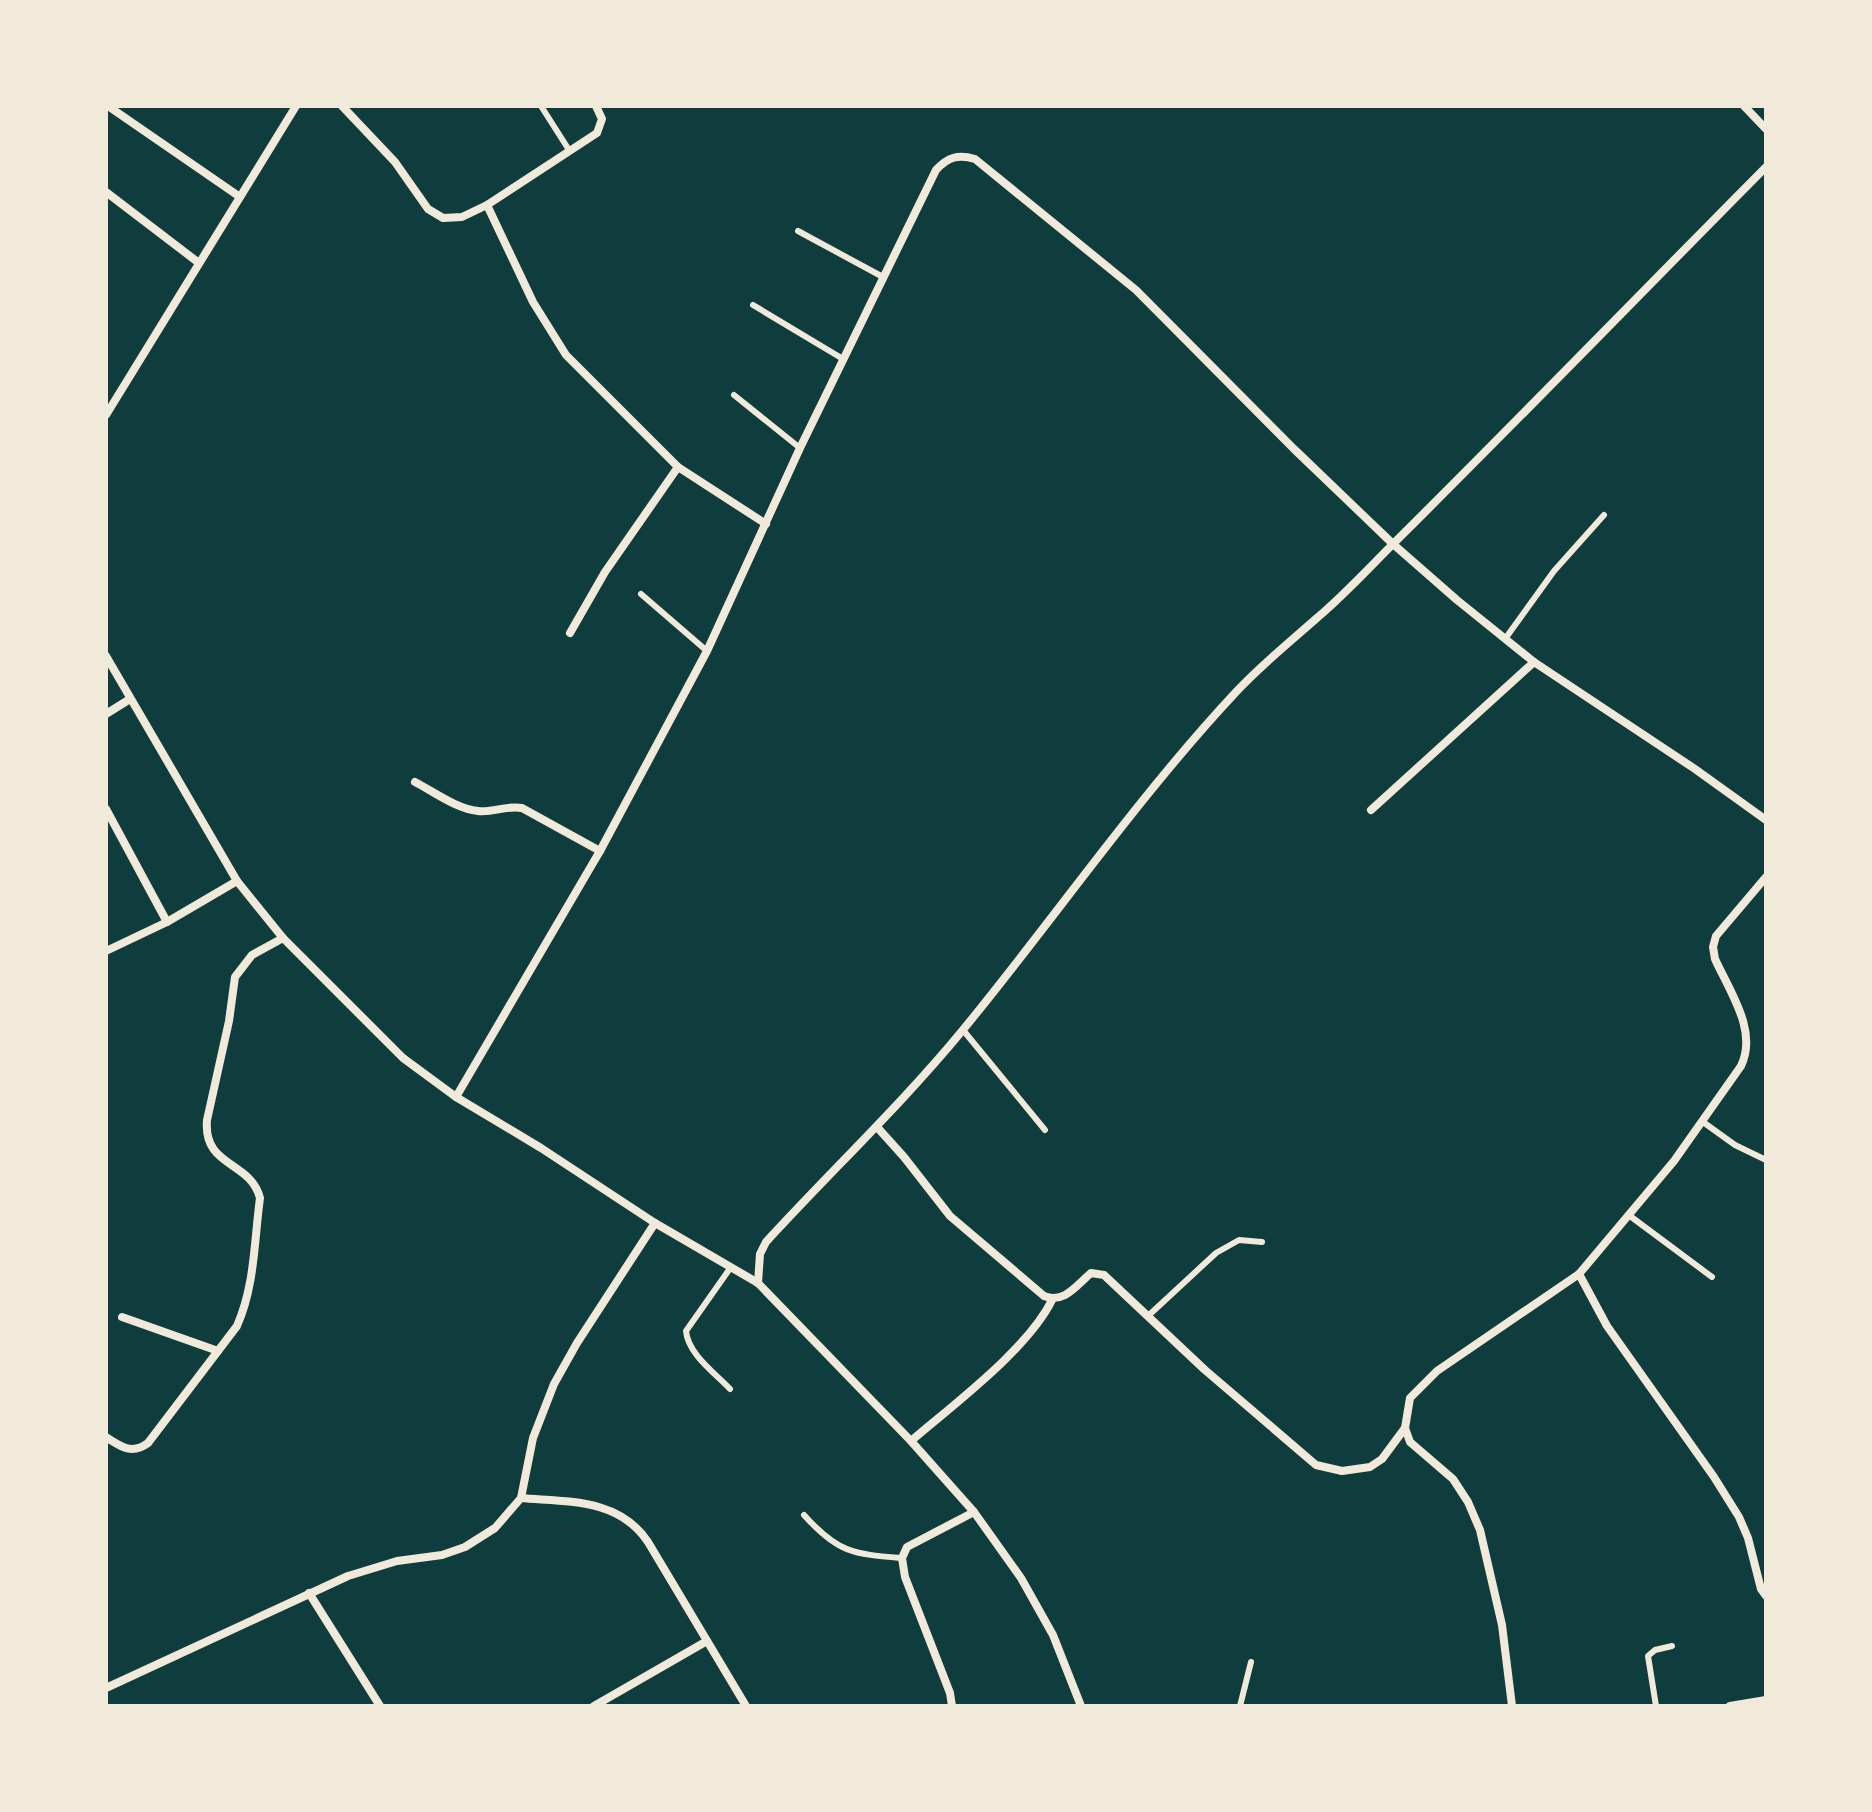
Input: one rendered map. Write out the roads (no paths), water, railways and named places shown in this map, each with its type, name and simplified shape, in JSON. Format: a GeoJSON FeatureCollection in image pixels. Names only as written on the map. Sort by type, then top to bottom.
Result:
{"type":"FeatureCollection","features":[{"type":"Feature","properties":{"kind":"street"},"geometry":{"type":"LineString","coordinates":[[108,106],[240,197]]}},
{"type":"Feature","properties":{"kind":"street"},"geometry":{"type":"LineString","coordinates":[[106,415],[296,106]]}},
{"type":"Feature","properties":{"kind":"street"},"geometry":{"type":"LineString","coordinates":[[342,106],[395,162],[433,213],[454,219],[487,205],[600,130],[602,119],[596,106]]}},
{"type":"Feature","properties":{"kind":"street"},"geometry":{"type":"LineString","coordinates":[[1744,106],[1766,129]]}},
{"type":"Feature","properties":{"kind":"street"},"geometry":{"type":"LineString","coordinates":[[456,1097],[600,851],[707,651],[800,448],[936,170],[944,161],[954,157],[975,159],[1136,290],[1393,544],[1505,639],[1766,820]]}},
{"type":"Feature","properties":{"kind":"street"},"geometry":{"type":"LineString","coordinates":[[758,1283],[760,1254],[766,1242],[832,1169],[877,1127],[963,1030],[1136,811],[1234,694],[1393,544],[1766,167]]}},
{"type":"Feature","properties":{"kind":"street"},"geometry":{"type":"LineString","coordinates":[[106,192],[199,263]]}},
{"type":"Feature","properties":{"kind":"street"},"geometry":{"type":"LineString","coordinates":[[487,205],[533,302],[554,338],[583,374],[678,467],[766,524]]}},
{"type":"Feature","properties":{"kind":"street"},"geometry":{"type":"LineString","coordinates":[[570,633],[605,572],[678,467]]}},
{"type":"Feature","properties":{"kind":"street"},"geometry":{"type":"LineString","coordinates":[[106,656],[237,881],[283,938],[385,1042],[456,1097],[655,1223],[758,1283],[911,1441],[974,1512],[1021,1578],[1053,1635],[1081,1706]]}},
{"type":"Feature","properties":{"kind":"street"},"geometry":{"type":"LineString","coordinates":[[1371,810],[1534,662]]}},
{"type":"Feature","properties":{"kind":"street"},"geometry":{"type":"LineString","coordinates":[[106,714],[130,699]]}},
{"type":"Feature","properties":{"kind":"street"},"geometry":{"type":"LineString","coordinates":[[415,782],[475,811],[488,812],[512,806],[522,808],[600,851]]}},
{"type":"Feature","properties":{"kind":"street"},"geometry":{"type":"LineString","coordinates":[[106,809],[167,922]]}},
{"type":"Feature","properties":{"kind":"street"},"geometry":{"type":"LineString","coordinates":[[877,1127],[950,1216],[1044,1296],[1052,1300],[1062,1299],[1091,1273],[1104,1275],[1303,1457],[1316,1465],[1342,1471],[1370,1467],[1382,1459],[1405,1428],[1410,1398],[1422,1384],[1579,1274],[1630,1216],[1703,1122],[1747,1054],[1745,1026],[1715,959],[1713,947],[1716,936],[1766,877]]}},
{"type":"Feature","properties":{"kind":"street"},"geometry":{"type":"LineString","coordinates":[[106,951],[167,922],[237,881]]}},
{"type":"Feature","properties":{"kind":"street"},"geometry":{"type":"LineString","coordinates":[[106,1437],[128,1450],[141,1448],[148,1443],[237,1326],[248,1294],[260,1198],[250,1176],[223,1161],[214,1151],[207,1135],[207,1120],[229,1021],[235,977],[252,955],[283,938]]}},
{"type":"Feature","properties":{"kind":"street"},"geometry":{"type":"LineString","coordinates":[[106,1688],[309,1593],[384,1564],[442,1555],[465,1547],[495,1528],[521,1498],[533,1438],[554,1384],[655,1223]]}},
{"type":"Feature","properties":{"kind":"street"},"geometry":{"type":"LineString","coordinates":[[1579,1274],[1607,1326],[1739,1517],[1748,1538],[1761,1589],[1766,1596]]}},
{"type":"Feature","properties":{"kind":"street"},"geometry":{"type":"LineString","coordinates":[[911,1441],[1035,1329],[1052,1300]]}},
{"type":"Feature","properties":{"kind":"street"},"geometry":{"type":"LineString","coordinates":[[122,1317],[218,1351]]}},
{"type":"Feature","properties":{"kind":"street"},"geometry":{"type":"LineString","coordinates":[[1405,1428],[1410,1442],[1453,1479],[1468,1502],[1480,1530],[1502,1625],[1512,1706]]}},
{"type":"Feature","properties":{"kind":"street"},"geometry":{"type":"LineString","coordinates":[[521,1498],[597,1506],[624,1517],[643,1534],[746,1706]]}},
{"type":"Feature","properties":{"kind":"street"},"geometry":{"type":"LineString","coordinates":[[952,1706],[950,1693],[905,1577],[902,1558],[907,1547],[974,1512]]}},
{"type":"Feature","properties":{"kind":"street"},"geometry":{"type":"LineString","coordinates":[[309,1593],[380,1706]]}},
{"type":"Feature","properties":{"kind":"street"},"geometry":{"type":"LineString","coordinates":[[594,1706],[707,1641]]}},
{"type":"Feature","properties":{"kind":"street"},"geometry":{"type":"LineString","coordinates":[[1730,1706],[1766,1700]]}},
{"type":"Feature","properties":{"kind":"lane"},"geometry":{"type":"LineString","coordinates":[[541,106],[569,150]]}},
{"type":"Feature","properties":{"kind":"lane"},"geometry":{"type":"LineString","coordinates":[[798,231],[883,277]]}},
{"type":"Feature","properties":{"kind":"lane"},"geometry":{"type":"LineString","coordinates":[[753,305],[843,359]]}},
{"type":"Feature","properties":{"kind":"lane"},"geometry":{"type":"LineString","coordinates":[[734,395],[800,448]]}},
{"type":"Feature","properties":{"kind":"lane"},"geometry":{"type":"LineString","coordinates":[[1505,639],[1554,571],[1604,515]]}},
{"type":"Feature","properties":{"kind":"lane"},"geometry":{"type":"LineString","coordinates":[[641,594],[707,651]]}},
{"type":"Feature","properties":{"kind":"lane"},"geometry":{"type":"LineString","coordinates":[[963,1030],[1045,1130]]}},
{"type":"Feature","properties":{"kind":"lane"},"geometry":{"type":"LineString","coordinates":[[1703,1122],[1735,1145],[1766,1160]]}},
{"type":"Feature","properties":{"kind":"lane"},"geometry":{"type":"LineString","coordinates":[[1630,1216],[1712,1277]]}},
{"type":"Feature","properties":{"kind":"lane"},"geometry":{"type":"LineString","coordinates":[[1148,1316],[1216,1253],[1239,1240],[1262,1242]]}},
{"type":"Feature","properties":{"kind":"lane"},"geometry":{"type":"LineString","coordinates":[[730,1389],[696,1353],[687,1339],[686,1331],[731,1267]]}},
{"type":"Feature","properties":{"kind":"lane"},"geometry":{"type":"LineString","coordinates":[[804,1515],[823,1536],[838,1546],[860,1554],[902,1558]]}},
{"type":"Feature","properties":{"kind":"lane"},"geometry":{"type":"LineString","coordinates":[[1656,1706],[1648,1656],[1655,1650],[1672,1646]]}},
{"type":"Feature","properties":{"kind":"lane"},"geometry":{"type":"LineString","coordinates":[[1240,1706],[1251,1662]]}}]}
